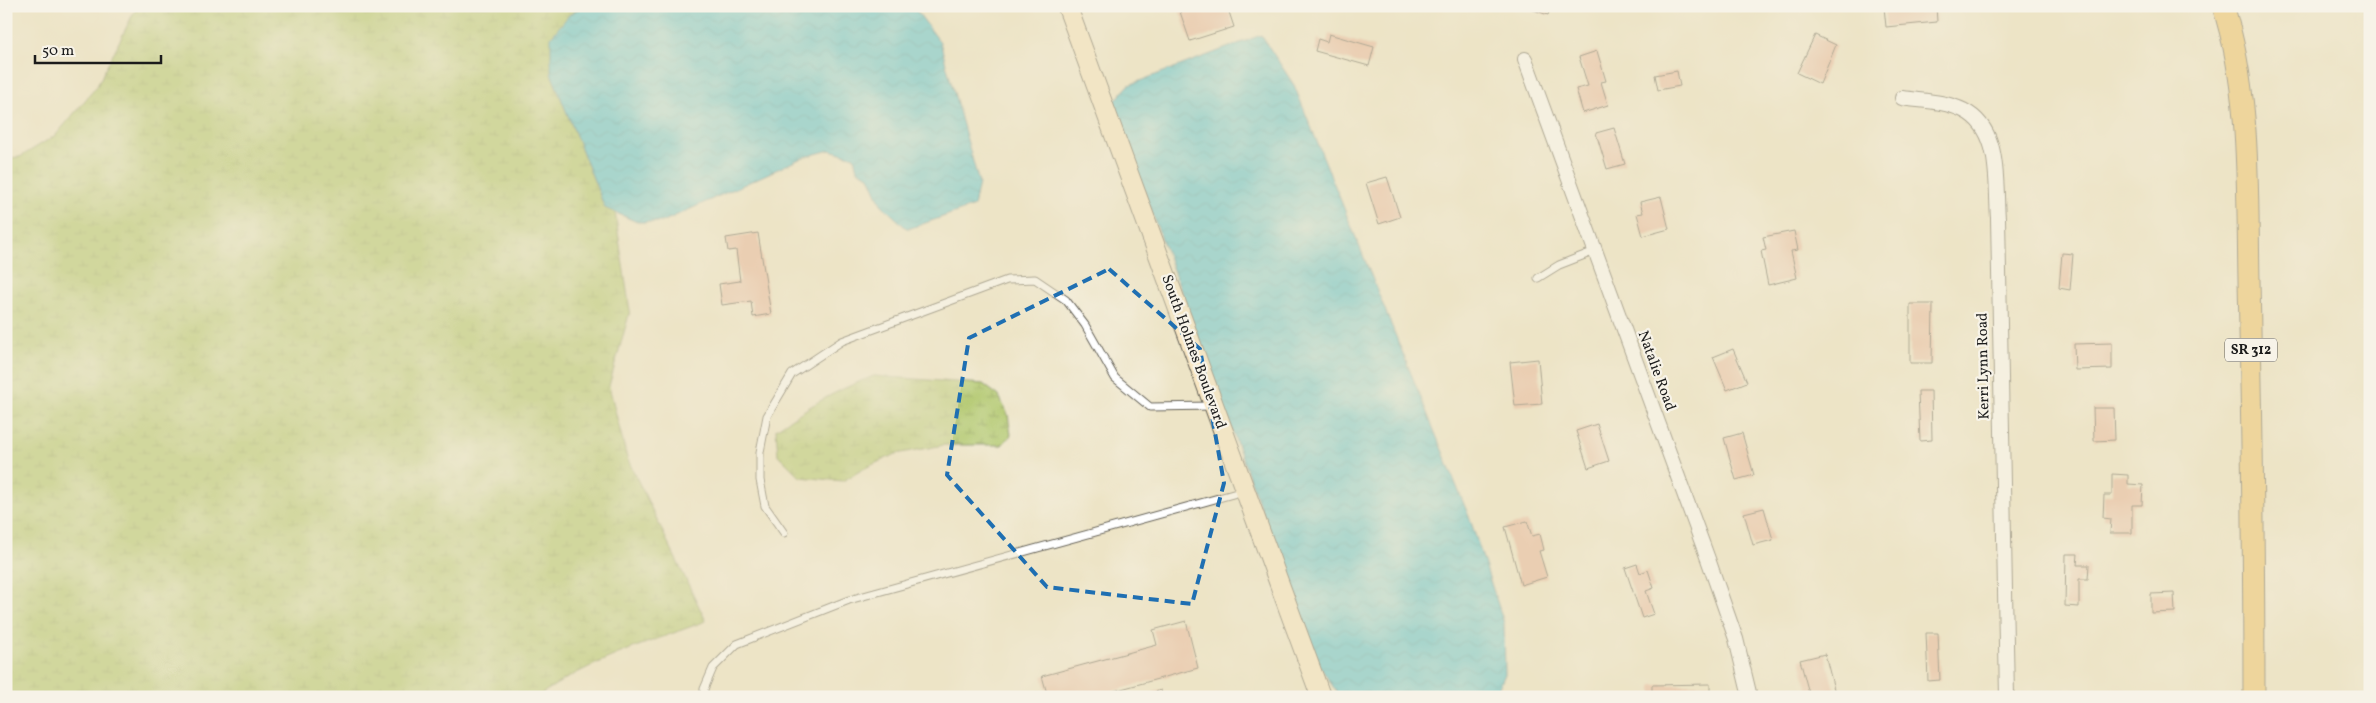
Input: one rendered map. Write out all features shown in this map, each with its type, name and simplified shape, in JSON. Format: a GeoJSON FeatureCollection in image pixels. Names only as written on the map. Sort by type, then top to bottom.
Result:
{"type":"FeatureCollection","features":[{"type":"Feature","properties":{"kind":"main road","name":"South Holmes Boulevard"},"geometry":{"type":"LineString","coordinates":[[1067,6],[1321,697]]}},
{"type":"Feature","properties":{"kind":"main road","name":"SR 312"},"geometry":{"type":"LineString","coordinates":[[2223,6],[2242,90],[2247,185],[2254,492],[2254,697]]}},
{"type":"Feature","properties":{"kind":"street","name":"Natalie Road"},"geometry":{"type":"LineString","coordinates":[[1525,59],[1736,639],[1750,697]]}},
{"type":"Feature","properties":{"kind":"street","name":"Kerri Lynn Road"},"geometry":{"type":"LineString","coordinates":[[1902,98],[1947,105],[1963,110],[1981,122],[1994,151],[1998,218],[2007,697]]}},
{"type":"Feature","properties":{"kind":"lane"},"geometry":{"type":"LineString","coordinates":[[1538,278],[1559,266],[1595,251]]}},
{"type":"Feature","properties":{"kind":"lane"},"geometry":{"type":"LineString","coordinates":[[784,533],[765,506],[760,480],[760,452],[767,416],[792,374],[842,342],[1007,280],[1035,279],[1066,300],[1085,325],[1115,378],[1150,407],[1213,406]]}},
{"type":"Feature","properties":{"kind":"lane"},"geometry":{"type":"LineString","coordinates":[[704,697],[704,689],[713,668],[737,644],[849,600],[1244,490]]}},
{"type":"Feature","properties":{"kind":"highlighted area"},"geometry":{"type":"Polygon","coordinates":[[[1109,269],[1200,349],[1224,483],[1192,604],[1047,587],[947,475],[969,338],[1109,269]]]}},
{"type":"Feature","properties":{"kind":"green space"},"geometry":{"type":"Polygon","coordinates":[[[141,6],[583,6],[569,16],[551,73],[605,208],[615,212],[630,311],[609,386],[627,458],[706,621],[640,645],[598,663],[557,684],[537,697],[6,697],[6,158],[20,157],[56,135],[97,86],[134,12],[141,6]]]}},
{"type":"Feature","properties":{"kind":"green space"},"geometry":{"type":"Polygon","coordinates":[[[874,376],[983,384],[999,396],[1008,415],[1011,435],[1002,445],[944,445],[896,454],[865,468],[843,481],[800,477],[778,455],[776,429],[823,399],[874,376]]]}},
{"type":"Feature","properties":{"kind":"water"},"geometry":{"type":"Polygon","coordinates":[[[583,6],[913,6],[940,42],[979,183],[974,206],[911,228],[906,228],[881,204],[869,176],[857,170],[854,157],[830,150],[804,157],[662,222],[637,222],[605,208],[551,73],[551,37],[569,15],[583,6]]]}},
{"type":"Feature","properties":{"kind":"water"},"geometry":{"type":"Polygon","coordinates":[[[1261,35],[1294,85],[1470,519],[1504,623],[1505,674],[1495,697],[1340,697],[1318,664],[1112,104],[1129,85],[1261,35]]]}},
{"type":"Feature","properties":{"kind":"building"},"geometry":{"type":"Polygon","coordinates":[[[1178,6],[1227,6],[1234,27],[1190,41],[1178,6]]]}},
{"type":"Feature","properties":{"kind":"building"},"geometry":{"type":"Polygon","coordinates":[[[1532,6],[1551,6],[1548,15],[1531,9],[1532,6]]]}},
{"type":"Feature","properties":{"kind":"building"},"geometry":{"type":"Polygon","coordinates":[[[1936,6],[1937,22],[1886,27],[1884,7],[1936,6]]]}},
{"type":"Feature","properties":{"kind":"building"},"geometry":{"type":"Polygon","coordinates":[[[1329,34],[1374,47],[1369,66],[1315,51],[1318,39],[1327,42],[1329,34]]]}},
{"type":"Feature","properties":{"kind":"building"},"geometry":{"type":"Polygon","coordinates":[[[1815,35],[1836,45],[1820,84],[1797,73],[1815,35]]]}},
{"type":"Feature","properties":{"kind":"building"},"geometry":{"type":"Polygon","coordinates":[[[1597,51],[1606,81],[1601,82],[1608,105],[1583,113],[1576,89],[1588,86],[1579,57],[1597,51]]]}},
{"type":"Feature","properties":{"kind":"building"},"geometry":{"type":"Polygon","coordinates":[[[1677,71],[1680,86],[1658,90],[1655,75],[1677,71]]]}},
{"type":"Feature","properties":{"kind":"building"},"geometry":{"type":"Polygon","coordinates":[[[1614,128],[1625,164],[1607,169],[1596,133],[1614,128]]]}},
{"type":"Feature","properties":{"kind":"building"},"geometry":{"type":"Polygon","coordinates":[[[1387,177],[1400,217],[1379,224],[1366,183],[1387,177]]]}},
{"type":"Feature","properties":{"kind":"building"},"geometry":{"type":"Polygon","coordinates":[[[1661,197],[1669,229],[1643,236],[1637,214],[1643,213],[1640,202],[1661,197]]]}},
{"type":"Feature","properties":{"kind":"building"},"geometry":{"type":"Polygon","coordinates":[[[1794,231],[1798,250],[1791,251],[1797,278],[1768,285],[1761,251],[1766,250],[1763,237],[1794,231]]]}},
{"type":"Feature","properties":{"kind":"building"},"geometry":{"type":"Polygon","coordinates":[[[758,233],[771,314],[753,317],[751,301],[722,305],[719,284],[740,281],[736,250],[728,251],[726,238],[758,233]]]}},
{"type":"Feature","properties":{"kind":"building"},"geometry":{"type":"Polygon","coordinates":[[[2062,253],[2073,254],[2070,290],[2059,288],[2062,253]]]}},
{"type":"Feature","properties":{"kind":"building"},"geometry":{"type":"Polygon","coordinates":[[[1910,304],[1933,304],[1932,363],[1910,363],[1910,304]]]}},
{"type":"Feature","properties":{"kind":"building"},"geometry":{"type":"Polygon","coordinates":[[[2112,343],[2112,369],[2075,370],[2074,344],[2112,343]]]}},
{"type":"Feature","properties":{"kind":"building"},"geometry":{"type":"Polygon","coordinates":[[[1733,349],[1747,382],[1727,390],[1713,357],[1733,349]]]}},
{"type":"Feature","properties":{"kind":"building"},"geometry":{"type":"Polygon","coordinates":[[[1538,359],[1542,404],[1515,406],[1510,362],[1538,359]]]}},
{"type":"Feature","properties":{"kind":"building"},"geometry":{"type":"Polygon","coordinates":[[[1918,391],[1931,391],[1932,440],[1920,441],[1918,391]]]}},
{"type":"Feature","properties":{"kind":"building"},"geometry":{"type":"Polygon","coordinates":[[[2093,408],[2114,408],[2115,440],[2094,441],[2093,408]]]}},
{"type":"Feature","properties":{"kind":"building"},"geometry":{"type":"Polygon","coordinates":[[[1597,424],[1609,461],[1588,468],[1576,431],[1597,424]]]}},
{"type":"Feature","properties":{"kind":"building"},"geometry":{"type":"Polygon","coordinates":[[[1742,433],[1754,475],[1736,480],[1724,438],[1742,433]]]}},
{"type":"Feature","properties":{"kind":"building"},"geometry":{"type":"Polygon","coordinates":[[[2112,474],[2128,475],[2128,484],[2143,485],[2142,505],[2132,505],[2132,533],[2110,533],[2111,519],[2103,518],[2104,495],[2112,495],[2112,474]]]}},
{"type":"Feature","properties":{"kind":"building"},"geometry":{"type":"Polygon","coordinates":[[[1764,508],[1773,540],[1753,545],[1744,513],[1764,508]]]}},
{"type":"Feature","properties":{"kind":"building"},"geometry":{"type":"Polygon","coordinates":[[[1527,521],[1532,536],[1540,534],[1544,550],[1539,551],[1547,577],[1521,585],[1505,527],[1527,521]]]}},
{"type":"Feature","properties":{"kind":"building"},"geometry":{"type":"Polygon","coordinates":[[[2066,554],[2078,554],[2077,565],[2089,565],[2088,579],[2079,579],[2079,607],[2065,606],[2066,554]]]}},
{"type":"Feature","properties":{"kind":"building"},"geometry":{"type":"Polygon","coordinates":[[[1637,564],[1640,573],[1648,570],[1654,588],[1646,591],[1654,614],[1642,618],[1625,568],[1637,564]]]}},
{"type":"Feature","properties":{"kind":"building"},"geometry":{"type":"Polygon","coordinates":[[[2174,593],[2175,612],[2151,613],[2151,594],[2174,593]]]}},
{"type":"Feature","properties":{"kind":"building"},"geometry":{"type":"Polygon","coordinates":[[[1186,621],[1198,668],[1092,697],[1048,697],[1042,676],[1157,645],[1153,630],[1186,621]]]}},
{"type":"Feature","properties":{"kind":"building"},"geometry":{"type":"Polygon","coordinates":[[[1926,633],[1938,633],[1940,680],[1928,681],[1926,633]]]}},
{"type":"Feature","properties":{"kind":"building"},"geometry":{"type":"Polygon","coordinates":[[[1825,654],[1836,697],[1810,697],[1800,660],[1825,654]]]}},
{"type":"Feature","properties":{"kind":"building"},"geometry":{"type":"Polygon","coordinates":[[[1710,684],[1710,697],[1652,697],[1652,685],[1710,684]]]}},
{"type":"Feature","properties":{"kind":"building"},"geometry":{"type":"Polygon","coordinates":[[[1161,690],[1163,697],[1143,697],[1143,696],[1161,690]]]}},
{"type":"Feature","properties":{"kind":"building"},"geometry":{"type":"Polygon","coordinates":[[[1597,693],[1597,697],[1580,696],[1597,693]]]}}]}
